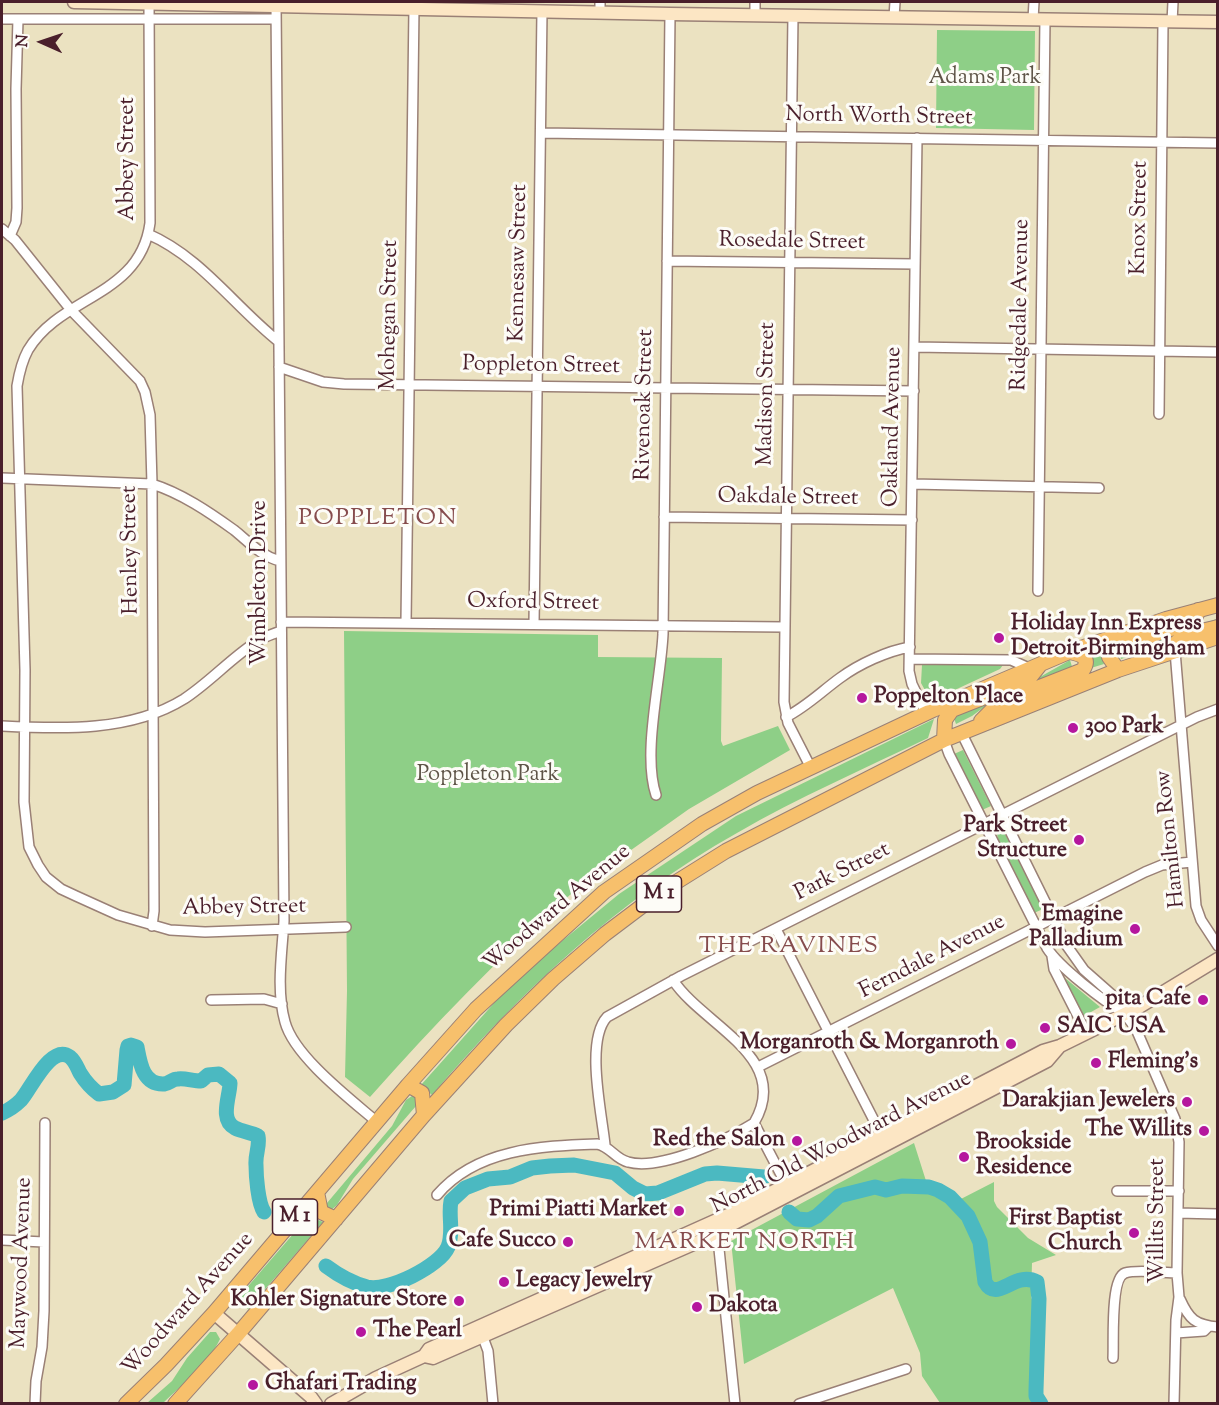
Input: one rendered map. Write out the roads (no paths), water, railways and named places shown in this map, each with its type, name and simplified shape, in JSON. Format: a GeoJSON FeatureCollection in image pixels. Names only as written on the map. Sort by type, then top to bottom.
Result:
{"type":"FeatureCollection","features":[{"type":"Feature","properties":{"kind":"main road","name":"Woodward Avenue"},"geometry":{"type":"LineString","coordinates":[[126,1404],[214,1313],[408,1085],[476,1009],[604,892],[702,824],[757,793],[926,713],[1069,652],[1166,619],[1218,605]]}},
{"type":"Feature","properties":{"kind":"main road"},"geometry":{"type":"LineString","coordinates":[[1118,670],[1109,657],[1111,649],[1191,622],[1198,610]]}},
{"type":"Feature","properties":{"kind":"main road"},"geometry":{"type":"LineString","coordinates":[[1171,652],[1173,644],[1182,637],[1218,627]]}},
{"type":"Feature","properties":{"kind":"main road","name":"M 1"},"geometry":{"type":"LineString","coordinates":[[175,1404],[238,1334],[424,1115],[506,1024],[605,934],[662,891],[726,851],[961,732],[1118,670],[1218,637]]}},
{"type":"Feature","properties":{"kind":"main road"},"geometry":{"type":"LineString","coordinates":[[978,725],[999,703],[1083,670],[1086,666],[1085,658],[1081,654],[1069,652]]}},
{"type":"Feature","properties":{"kind":"main road"},"geometry":{"type":"LineString","coordinates":[[944,740],[945,720],[952,710],[1028,680],[1035,666]]}},
{"type":"Feature","properties":{"kind":"main road"},"geometry":{"type":"LineString","coordinates":[[408,1085],[422,1093],[424,1115]]}},
{"type":"Feature","properties":{"kind":"main road"},"geometry":{"type":"LineString","coordinates":[[317,1192],[321,1212],[336,1219]]}},
{"type":"Feature","properties":{"kind":"street"},"geometry":{"type":"LineString","coordinates":[[74,2],[276,5],[414,4],[542,10],[600,7],[670,14],[1218,22]]}},
{"type":"Feature","properties":{"kind":"street"},"geometry":{"type":"LineString","coordinates":[[755,2],[755,15]]}},
{"type":"Feature","properties":{"kind":"street"},"geometry":{"type":"LineString","coordinates":[[894,17],[895,2]]}},
{"type":"Feature","properties":{"kind":"street","name":"Ridgedale Avenue"},"geometry":{"type":"LineString","coordinates":[[1034,2],[1039,19],[1043,140],[1038,591]]}},
{"type":"Feature","properties":{"kind":"street","name":"Knox Street"},"geometry":{"type":"LineString","coordinates":[[1159,414],[1162,141],[1168,22],[1173,2]]}},
{"type":"Feature","properties":{"kind":"street","name":"Abbey Street"},"geometry":{"type":"LineString","coordinates":[[149,3],[150,223],[144,249],[131,269],[106,289],[71,310],[40,335],[27,351],[17,386],[26,828],[29,847],[46,877],[61,889],[118,915],[152,926],[188,932],[346,927]]}},
{"type":"Feature","properties":{"kind":"street","name":"Mohegan Street"},"geometry":{"type":"LineString","coordinates":[[406,622],[414,4]]}},
{"type":"Feature","properties":{"kind":"street","name":"Wimbleton Drive"},"geometry":{"type":"LineString","coordinates":[[276,5],[282,1004],[288,1031],[298,1050],[377,1122]]}},
{"type":"Feature","properties":{"kind":"street","name":"Kennesaw Street"},"geometry":{"type":"LineString","coordinates":[[534,624],[542,10]]}},
{"type":"Feature","properties":{"kind":"street","name":"Rivenoak Street"},"geometry":{"type":"LineString","coordinates":[[656,795],[651,780],[652,733],[662,658],[663,625],[670,14]]}},
{"type":"Feature","properties":{"kind":"street","name":"Madison Street"},"geometry":{"type":"LineString","coordinates":[[793,15],[784,702],[786,717],[811,768]]}},
{"type":"Feature","properties":{"kind":"street"},"geometry":{"type":"LineString","coordinates":[[2,19],[276,19]]}},
{"type":"Feature","properties":{"kind":"street"},"geometry":{"type":"LineString","coordinates":[[10,236],[16,222],[17,208],[18,19]]}},
{"type":"Feature","properties":{"kind":"street","name":"North Worth Street"},"geometry":{"type":"LineString","coordinates":[[541,133],[1218,143]]}},
{"type":"Feature","properties":{"kind":"street","name":"Oakland Avenue"},"geometry":{"type":"LineString","coordinates":[[917,138],[910,659],[912,684],[926,713]]}},
{"type":"Feature","properties":{"kind":"street","name":"Henley Street"},"geometry":{"type":"LineString","coordinates":[[2,229],[71,310],[140,381],[150,415],[154,714],[152,926]]}},
{"type":"Feature","properties":{"kind":"street"},"geometry":{"type":"LineString","coordinates":[[148,234],[166,242],[198,266],[278,341]]}},
{"type":"Feature","properties":{"kind":"street","name":"Rosedale Street"},"geometry":{"type":"LineString","coordinates":[[667,261],[915,264]]}},
{"type":"Feature","properties":{"kind":"street"},"geometry":{"type":"LineString","coordinates":[[914,347],[1218,352]]}},
{"type":"Feature","properties":{"kind":"street","name":"Poppleton Street"},"geometry":{"type":"LineString","coordinates":[[279,367],[332,384],[914,391]]}},
{"type":"Feature","properties":{"kind":"street"},"geometry":{"type":"LineString","coordinates":[[2,478],[152,484],[172,492],[208,513],[262,553],[280,561]]}},
{"type":"Feature","properties":{"kind":"street"},"geometry":{"type":"LineString","coordinates":[[912,484],[1099,488]]}},
{"type":"Feature","properties":{"kind":"street","name":"Oakdale Street"},"geometry":{"type":"LineString","coordinates":[[664,516],[912,520]]}},
{"type":"Feature","properties":{"kind":"street","name":"Oxford Street"},"geometry":{"type":"LineString","coordinates":[[2,726],[87,727],[124,722],[154,714],[183,700],[254,644],[281,626],[406,622],[784,627]]}},
{"type":"Feature","properties":{"kind":"street"},"geometry":{"type":"LineString","coordinates":[[786,717],[815,699],[852,670],[900,649],[910,647]]}},
{"type":"Feature","properties":{"kind":"street","name":"Hamilton Row"},"geometry":{"type":"LineString","coordinates":[[1171,652],[1181,725],[1198,912],[1218,946]]}},
{"type":"Feature","properties":{"kind":"street"},"geometry":{"type":"LineString","coordinates":[[910,659],[1011,660],[1035,666]]}},
{"type":"Feature","properties":{"kind":"street","name":"Park Street"},"geometry":{"type":"LineString","coordinates":[[605,1145],[597,1081],[597,1042],[600,1026],[607,1017],[673,980],[1181,725],[1218,709]]}},
{"type":"Feature","properties":{"kind":"street"},"geometry":{"type":"LineString","coordinates":[[961,732],[1072,955],[1084,970],[1118,1000],[1125,1014]]}},
{"type":"Feature","properties":{"kind":"street"},"geometry":{"type":"LineString","coordinates":[[944,740],[983,824],[1052,956],[1109,1004],[1125,1014]]}},
{"type":"Feature","properties":{"kind":"street","name":"Ferndale Avenue"},"geometry":{"type":"LineString","coordinates":[[758,1067],[1155,867],[1192,862]]}},
{"type":"Feature","properties":{"kind":"street"},"geometry":{"type":"LineString","coordinates":[[776,929],[884,1140]]}},
{"type":"Feature","properties":{"kind":"street"},"geometry":{"type":"LineString","coordinates":[[1052,956],[1054,969],[1086,1032]]}},
{"type":"Feature","properties":{"kind":"street","name":"North Old Woodward Avenue"},"geometry":{"type":"LineString","coordinates":[[331,1404],[376,1378],[424,1356],[433,1358],[481,1331],[712,1229],[884,1140],[1043,1052],[1125,1014],[1218,959]]}},
{"type":"Feature","properties":{"kind":"street"},"geometry":{"type":"LineString","coordinates":[[437,1195],[450,1180],[463,1171],[502,1154],[515,1151],[586,1144],[605,1145],[622,1160],[646,1163],[696,1152],[754,1123],[762,1098],[762,1081],[758,1067],[731,1037],[681,991],[673,980]]}},
{"type":"Feature","properties":{"kind":"street"},"geometry":{"type":"LineString","coordinates":[[212,1000],[264,999],[282,1004]]}},
{"type":"Feature","properties":{"kind":"street","name":"Willits Street"},"geometry":{"type":"LineString","coordinates":[[1125,1014],[1136,1029],[1175,1119],[1179,1142],[1177,1273],[1179,1297],[1174,1404]]}},
{"type":"Feature","properties":{"kind":"street","name":"Maywood Avenue"},"geometry":{"type":"LineString","coordinates":[[35,1404],[42,1347],[45,1123]]}},
{"type":"Feature","properties":{"kind":"street"},"geometry":{"type":"LineString","coordinates":[[754,1123],[788,1190]]}},
{"type":"Feature","properties":{"kind":"street"},"geometry":{"type":"LineString","coordinates":[[1117,1191],[1179,1191]]}},
{"type":"Feature","properties":{"kind":"street"},"geometry":{"type":"LineString","coordinates":[[1178,1213],[1218,1214]]}},
{"type":"Feature","properties":{"kind":"street"},"geometry":{"type":"LineString","coordinates":[[712,1229],[719,1249],[735,1404]]}},
{"type":"Feature","properties":{"kind":"street"},"geometry":{"type":"LineString","coordinates":[[2,1240],[44,1242]]}},
{"type":"Feature","properties":{"kind":"street"},"geometry":{"type":"LineString","coordinates":[[1113,1358],[1116,1287],[1120,1276],[1129,1272],[1177,1273]]}},
{"type":"Feature","properties":{"kind":"street"},"geometry":{"type":"LineString","coordinates":[[1179,1297],[1191,1318],[1213,1326]]}},
{"type":"Feature","properties":{"kind":"street"},"geometry":{"type":"LineString","coordinates":[[214,1313],[311,1397],[316,1404]]}},
{"type":"Feature","properties":{"kind":"street"},"geometry":{"type":"LineString","coordinates":[[1176,1333],[1204,1331],[1213,1326]]}},
{"type":"Feature","properties":{"kind":"street"},"geometry":{"type":"LineString","coordinates":[[481,1331],[490,1366],[494,1404]]}},
{"type":"Feature","properties":{"kind":"street"},"geometry":{"type":"LineString","coordinates":[[799,1404],[906,1369]]}},
{"type":"Feature","properties":{"kind":"waterway"},"geometry":{"type":"LineString","coordinates":[[2,1113],[21,1100],[49,1062],[63,1054],[75,1062],[84,1079],[99,1094],[113,1092],[124,1085],[127,1050],[131,1045],[137,1047],[141,1066],[147,1077],[157,1083],[164,1084],[181,1079],[201,1081],[208,1075],[219,1074],[230,1083],[226,1114],[230,1124],[258,1136],[256,1176],[264,1212]]}},
{"type":"Feature","properties":{"kind":"waterway"},"geometry":{"type":"LineString","coordinates":[[326,1266],[335,1273],[367,1287],[387,1286],[400,1282],[435,1262],[448,1247],[451,1236],[451,1201],[465,1188],[488,1179],[510,1177],[532,1168],[574,1165],[615,1173],[633,1188],[645,1194],[658,1193],[705,1174],[764,1177]]}},
{"type":"Feature","properties":{"kind":"waterway"},"geometry":{"type":"LineString","coordinates":[[789,1212],[797,1219],[809,1220],[817,1216],[839,1196],[875,1187],[886,1190],[902,1186],[929,1187],[950,1197],[968,1216],[980,1242],[985,1282],[990,1288],[1001,1289],[1021,1280],[1029,1279],[1037,1282],[1039,1299],[1036,1396],[1041,1404]]}},
{"type":"Feature","properties":{"kind":"place","name":"Holiday Inn Express Detroit-Birmingham"},"geometry":{"type":"Point","coordinates":[999,638]}},
{"type":"Feature","properties":{"kind":"place","name":"Poppelton Place"},"geometry":{"type":"Point","coordinates":[862,698]}},
{"type":"Feature","properties":{"kind":"place","name":"300 Park"},"geometry":{"type":"Point","coordinates":[1073,728]}},
{"type":"Feature","properties":{"kind":"place","name":"Park Street Structure"},"geometry":{"type":"Point","coordinates":[1079,840]}},
{"type":"Feature","properties":{"kind":"place","name":"Emagine Palladium"},"geometry":{"type":"Point","coordinates":[1135,929]}},
{"type":"Feature","properties":{"kind":"place","name":"pita Cafe"},"geometry":{"type":"Point","coordinates":[1203,1000]}},
{"type":"Feature","properties":{"kind":"place","name":"SAIC USA"},"geometry":{"type":"Point","coordinates":[1045,1028]}},
{"type":"Feature","properties":{"kind":"place","name":"Morganroth & Morganroth"},"geometry":{"type":"Point","coordinates":[1011,1044]}},
{"type":"Feature","properties":{"kind":"place","name":"Fleming's"},"geometry":{"type":"Point","coordinates":[1096,1063]}},
{"type":"Feature","properties":{"kind":"place","name":"Darakjian Jewelers"},"geometry":{"type":"Point","coordinates":[1187,1102]}},
{"type":"Feature","properties":{"kind":"place","name":"The Willits"},"geometry":{"type":"Point","coordinates":[1204,1131]}},
{"type":"Feature","properties":{"kind":"place","name":"Red the Salon"},"geometry":{"type":"Point","coordinates":[797,1141]}},
{"type":"Feature","properties":{"kind":"place","name":"Brookside Residence"},"geometry":{"type":"Point","coordinates":[964,1157]}},
{"type":"Feature","properties":{"kind":"place","name":"Primi Piatti Market"},"geometry":{"type":"Point","coordinates":[679,1211]}},
{"type":"Feature","properties":{"kind":"place","name":"First Baptist Church"},"geometry":{"type":"Point","coordinates":[1134,1233]}},
{"type":"Feature","properties":{"kind":"place","name":"Cafe Succo"},"geometry":{"type":"Point","coordinates":[568,1242]}},
{"type":"Feature","properties":{"kind":"place","name":"Legacy Jewelry"},"geometry":{"type":"Point","coordinates":[504,1282]}},
{"type":"Feature","properties":{"kind":"place","name":"Kohler Signature Store"},"geometry":{"type":"Point","coordinates":[459,1301]}},
{"type":"Feature","properties":{"kind":"place","name":"Dakota"},"geometry":{"type":"Point","coordinates":[697,1307]}},
{"type":"Feature","properties":{"kind":"place","name":"The Pearl"},"geometry":{"type":"Point","coordinates":[361,1332]}},
{"type":"Feature","properties":{"kind":"place","name":"Ghafari Trading"},"geometry":{"type":"Point","coordinates":[253,1385]}},
{"type":"Feature","properties":{"kind":"district","name":"POPPLETON"},"geometry":{"type":"Point","coordinates":[378,520]}},
{"type":"Feature","properties":{"kind":"district","name":"THE RAVINES"},"geometry":{"type":"Point","coordinates":[789,948]}},
{"type":"Feature","properties":{"kind":"district","name":"MARKET NORTH"},"geometry":{"type":"Point","coordinates":[745,1244]}},
{"type":"Feature","properties":{"kind":"park label","name":"Adams Park"},"geometry":{"type":"Point","coordinates":[985,79]}},
{"type":"Feature","properties":{"kind":"park label","name":"Poppleton Park"},"geometry":{"type":"Point","coordinates":[488,776]}}]}
